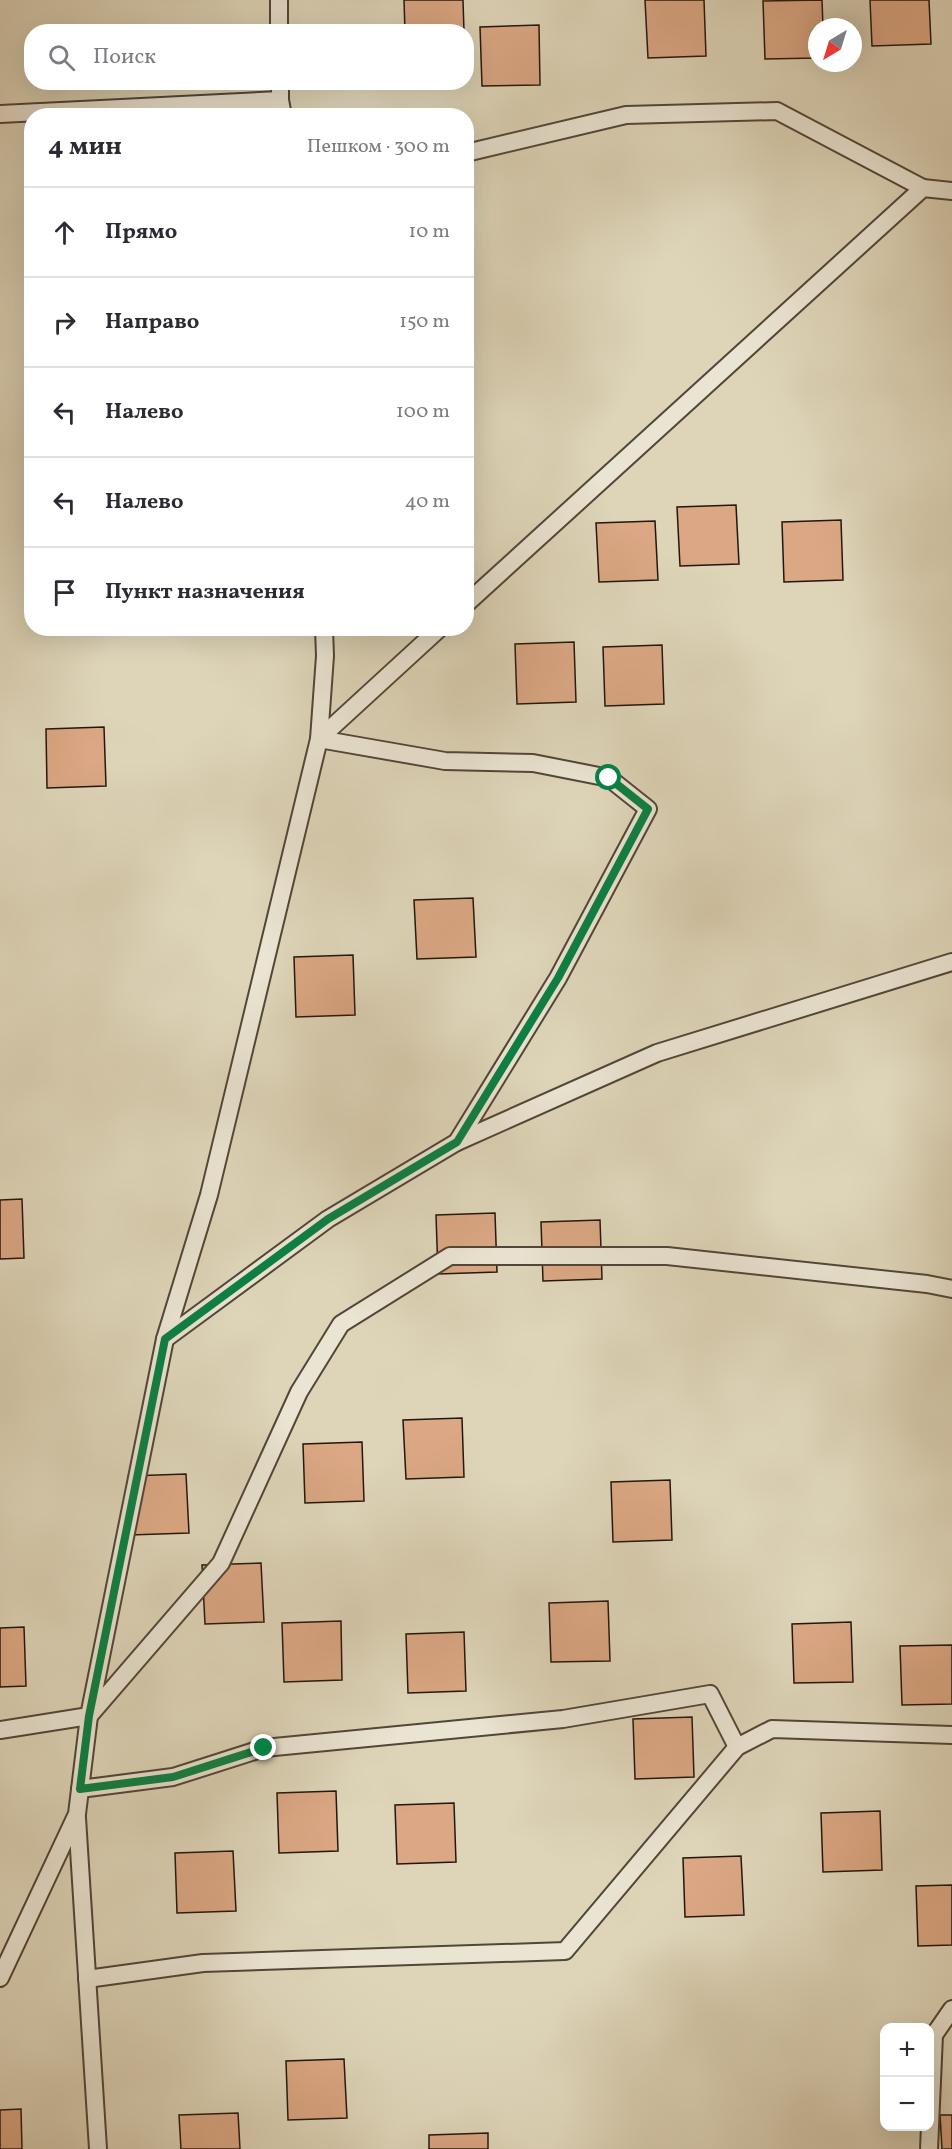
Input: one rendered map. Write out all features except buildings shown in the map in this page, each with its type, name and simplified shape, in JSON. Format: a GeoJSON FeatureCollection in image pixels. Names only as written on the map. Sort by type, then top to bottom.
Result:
{"type":"FeatureCollection","features":[{"type":"Feature","properties":{"kind":"lane"},"geometry":{"type":"LineString","coordinates":[[279,0],[279,24]]}},
{"type":"Feature","properties":{"kind":"lane"},"geometry":{"type":"LineString","coordinates":[[281,90],[282,108]]}},
{"type":"Feature","properties":{"kind":"lane"},"geometry":{"type":"LineString","coordinates":[[474,151],[626,115],[777,111],[923,189],[952,191]]}},
{"type":"Feature","properties":{"kind":"lane"},"geometry":{"type":"LineString","coordinates":[[0,114],[24,113]]}},
{"type":"Feature","properties":{"kind":"lane"},"geometry":{"type":"LineString","coordinates":[[474,597],[923,189]]}},
{"type":"Feature","properties":{"kind":"lane"},"geometry":{"type":"LineString","coordinates":[[98,2149],[77,1814],[89,1716],[165,1339],[209,1195],[319,739],[324,636]]}},
{"type":"Feature","properties":{"kind":"lane"},"geometry":{"type":"LineString","coordinates":[[319,739],[431,636]]}},
{"type":"Feature","properties":{"kind":"lane"},"geometry":{"type":"LineString","coordinates":[[319,739],[445,761],[533,763],[609,778],[648,809],[558,978],[457,1142]]}},
{"type":"Feature","properties":{"kind":"lane"},"geometry":{"type":"LineString","coordinates":[[165,1339],[328,1219],[457,1142],[657,1053],[952,962]]}},
{"type":"Feature","properties":{"kind":"lane"},"geometry":{"type":"LineString","coordinates":[[0,1730],[89,1716],[221,1563],[299,1392],[341,1324],[450,1256],[667,1256],[927,1284],[952,1289]]}},
{"type":"Feature","properties":{"kind":"lane"},"geometry":{"type":"LineString","coordinates":[[80,1789],[173,1777],[264,1748],[563,1719],[710,1694],[737,1747]]}},
{"type":"Feature","properties":{"kind":"lane"},"geometry":{"type":"LineString","coordinates":[[87,1980],[202,1963],[565,1951],[737,1747],[772,1729],[952,1735]]}},
{"type":"Feature","properties":{"kind":"lane"},"geometry":{"type":"LineString","coordinates":[[0,1978],[77,1814]]}},
{"type":"Feature","properties":{"kind":"lane"},"geometry":{"type":"LineString","coordinates":[[930,2149],[933,2035],[952,2009]]}},
{"type":"Feature","properties":{"kind":"route"},"geometry":{"type":"LineString","coordinates":[[264,1748],[173,1777],[80,1789],[89,1716],[165,1339],[328,1219],[457,1142],[558,978],[648,809],[609,778]]}}]}
